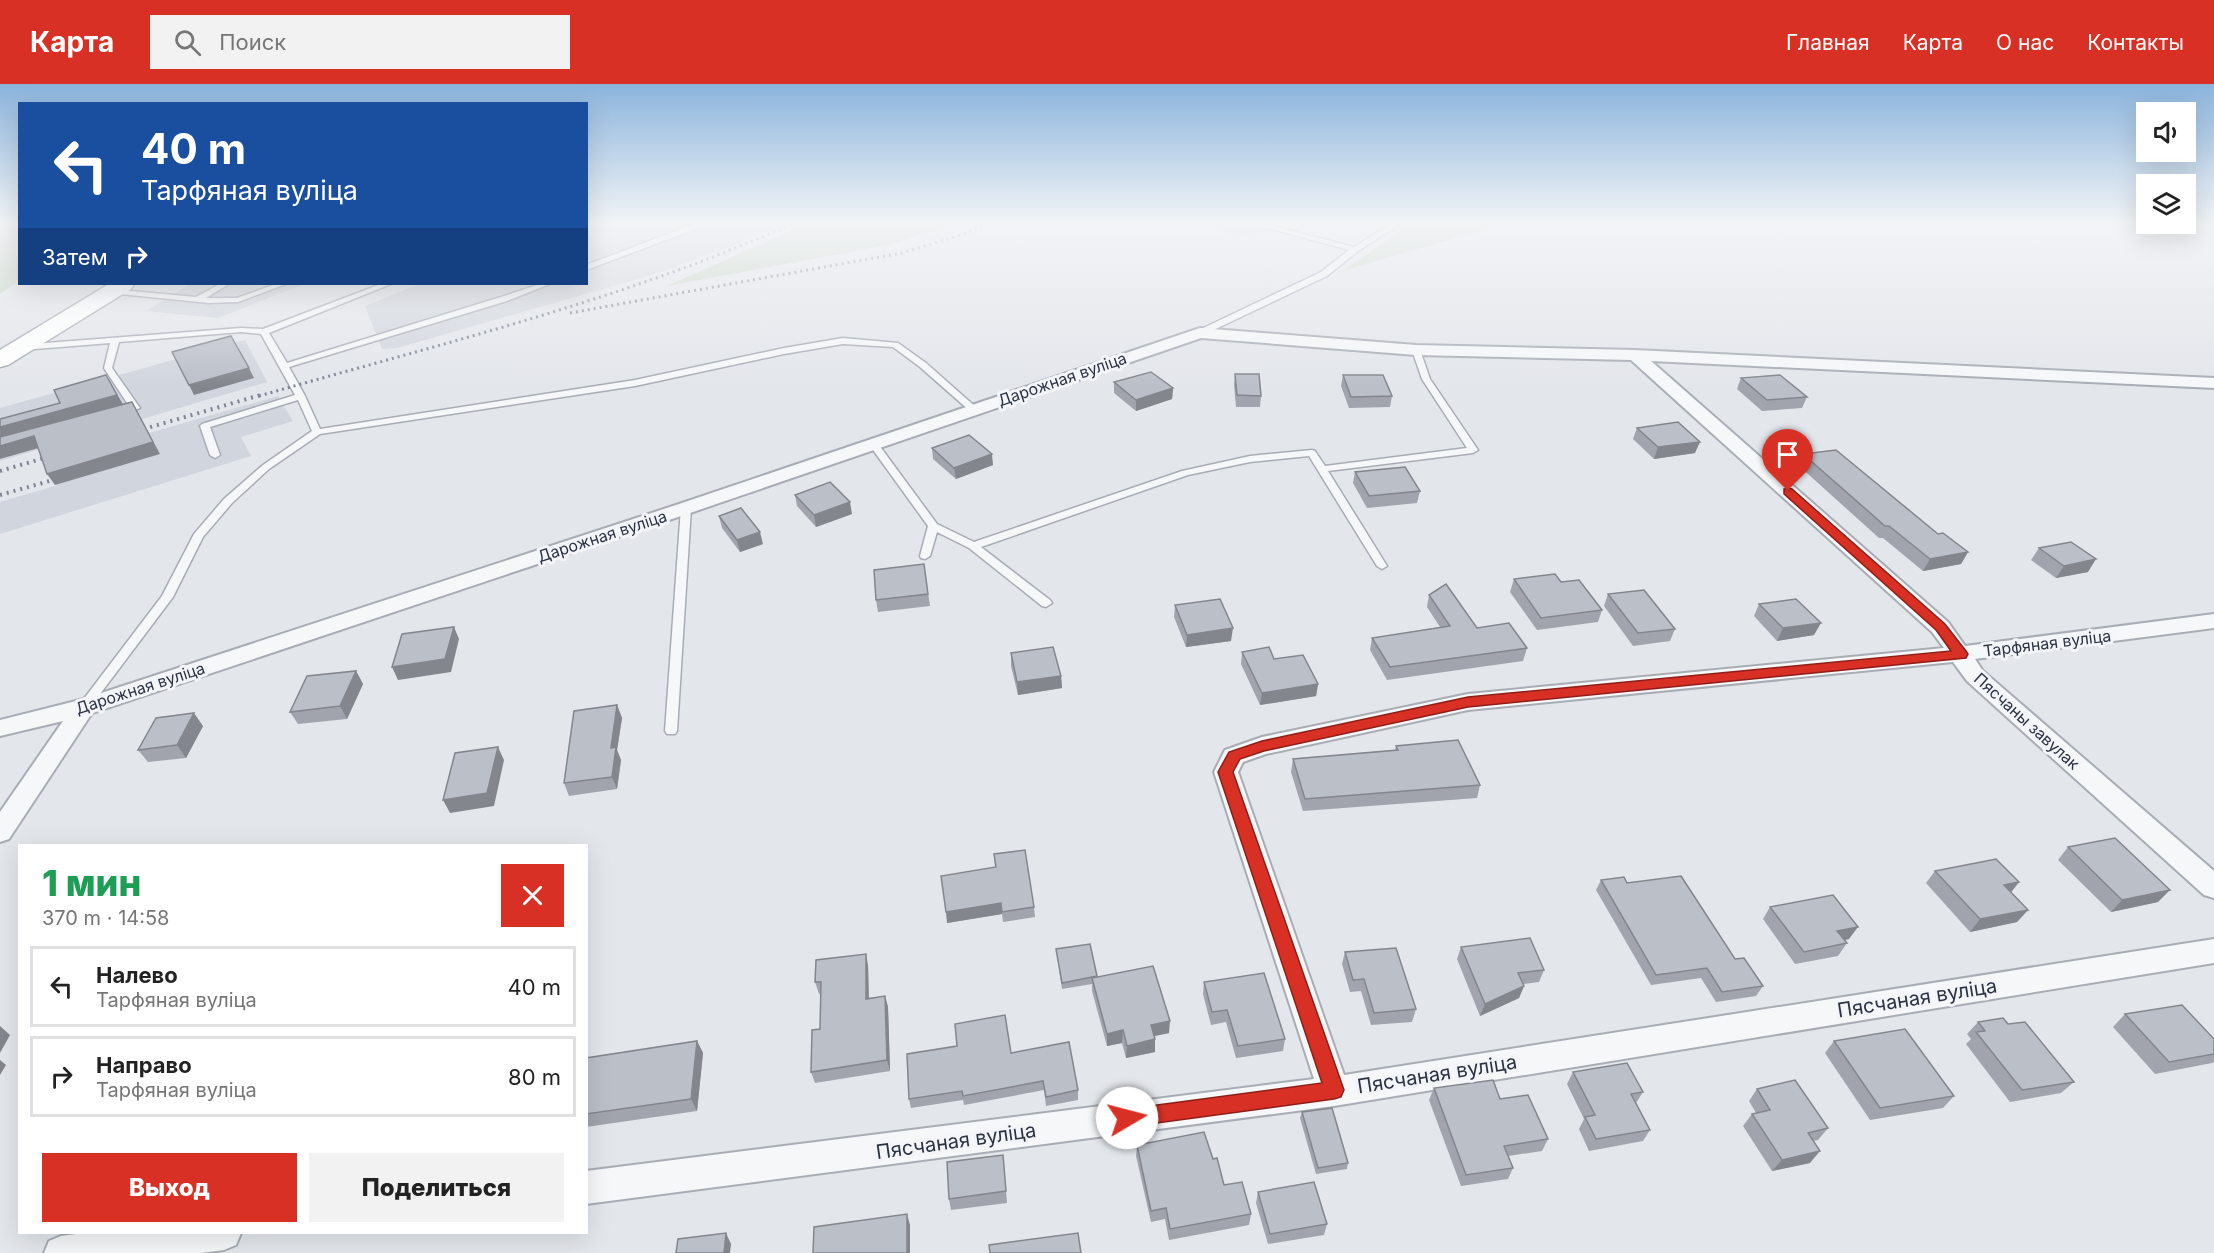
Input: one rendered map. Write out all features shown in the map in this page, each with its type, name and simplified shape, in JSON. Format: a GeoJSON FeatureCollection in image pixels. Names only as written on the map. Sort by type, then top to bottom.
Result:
{"type":"FeatureCollection","features":[{"type":"Feature","properties":{"kind":"main road"},"geometry":{"type":"LineString","coordinates":[[9,354],[117,287]]}},
{"type":"Feature","properties":{"kind":"street"},"geometry":{"type":"LineString","coordinates":[[1200,333],[1416,350],[1635,355],[2214,383]]}},
{"type":"Feature","properties":{"kind":"street","name":"Дарожная вуліца"},"geometry":{"type":"LineString","coordinates":[[0,728],[84,707],[686,508],[873,442],[1200,333]]}},
{"type":"Feature","properties":{"kind":"street","name":"Пясчаны завулак"},"geometry":{"type":"LineString","coordinates":[[1635,355],[1940,627],[1975,676],[2214,887]]}},
{"type":"Feature","properties":{"kind":"street","name":"Тарфяная вуліца"},"geometry":{"type":"LineString","coordinates":[[1334,1090],[1226,772],[1234,756],[1262,746],[1468,702],[1961,654],[2214,621]]}},
{"type":"Feature","properties":{"kind":"street"},"geometry":{"type":"LineString","coordinates":[[0,832],[84,707]]}},
{"type":"Feature","properties":{"kind":"street","name":"Пясчаная вуліца"},"geometry":{"type":"LineString","coordinates":[[588,1188],[1334,1090],[2214,951]]}},
{"type":"Feature","properties":{"kind":"street"},"geometry":{"type":"LineString","coordinates":[[62,1253],[216,1234]]}},
{"type":"Feature","properties":{"kind":"lane"},"geometry":{"type":"LineString","coordinates":[[1200,333],[1319,277]]}},
{"type":"Feature","properties":{"kind":"lane"},"geometry":{"type":"LineString","coordinates":[[197,300],[223,285]]}},
{"type":"Feature","properties":{"kind":"lane"},"geometry":{"type":"LineString","coordinates":[[117,287],[197,300],[238,300],[279,285]]}},
{"type":"Feature","properties":{"kind":"lane"},"geometry":{"type":"LineString","coordinates":[[9,354],[115,340],[241,330],[264,332],[384,285]]}},
{"type":"Feature","properties":{"kind":"lane"},"geometry":{"type":"LineString","coordinates":[[285,366],[543,285]]}},
{"type":"Feature","properties":{"kind":"lane"},"geometry":{"type":"LineString","coordinates":[[264,332],[301,396],[317,432]]}},
{"type":"Feature","properties":{"kind":"lane"},"geometry":{"type":"LineString","coordinates":[[112,414],[135,408],[108,368],[115,340]]}},
{"type":"Feature","properties":{"kind":"lane"},"geometry":{"type":"LineString","coordinates":[[84,707],[167,597],[198,536],[228,501],[259,474],[317,432],[635,383],[784,351],[843,341],[895,345],[923,365],[973,409]]}},
{"type":"Feature","properties":{"kind":"lane"},"geometry":{"type":"LineString","coordinates":[[1322,469],[1473,450],[1426,379],[1416,350]]}},
{"type":"Feature","properties":{"kind":"lane"},"geometry":{"type":"LineString","coordinates":[[215,455],[204,426],[301,396]]}},
{"type":"Feature","properties":{"kind":"lane"},"geometry":{"type":"LineString","coordinates":[[873,442],[933,526],[973,546],[1046,603]]}},
{"type":"Feature","properties":{"kind":"lane"},"geometry":{"type":"LineString","coordinates":[[973,546],[1185,473],[1250,459],[1312,453],[1382,566]]}},
{"type":"Feature","properties":{"kind":"lane"},"geometry":{"type":"LineString","coordinates":[[671,731],[686,508]]}},
{"type":"Feature","properties":{"kind":"lane"},"geometry":{"type":"LineString","coordinates":[[925,556],[933,526]]}},
{"type":"Feature","properties":{"kind":"shaded area"},"geometry":{"type":"Polygon","coordinates":[[[588,277],[646,277],[397,348],[382,349],[365,306],[417,285],[588,285],[588,277]]]}},
{"type":"Feature","properties":{"kind":"shaded area"},"geometry":{"type":"Polygon","coordinates":[[[188,285],[301,285],[218,318],[146,311],[188,285]]]}},
{"type":"Feature","properties":{"kind":"shaded area"},"geometry":{"type":"Polygon","coordinates":[[[245,340],[267,382],[0,461],[0,408],[245,340]]]}},
{"type":"Feature","properties":{"kind":"shaded area"},"geometry":{"type":"Polygon","coordinates":[[[278,396],[293,421],[241,437],[251,456],[0,534],[0,502],[55,486],[142,435],[278,396]]]}},
{"type":"Feature","properties":{"kind":"green space"},"geometry":{"type":"Polygon","coordinates":[[[0,277],[18,277],[18,282],[0,294],[0,277]]]}},
{"type":"Feature","properties":{"kind":"green space"},"geometry":{"type":"Polygon","coordinates":[[[688,277],[718,277],[667,286],[688,277]]]}},
{"type":"Feature","properties":{"kind":"building"},"geometry":{"type":"Polygon","coordinates":[[[231,336],[249,368],[189,385],[172,352],[231,336]]]}},
{"type":"Feature","properties":{"kind":"building"},"geometry":{"type":"Polygon","coordinates":[[[1151,372],[1173,388],[1136,400],[1114,382],[1151,372]]]}},
{"type":"Feature","properties":{"kind":"building"},"geometry":{"type":"Polygon","coordinates":[[[1235,374],[1259,374],[1261,396],[1237,395],[1235,374]]]}},
{"type":"Feature","properties":{"kind":"building"},"geometry":{"type":"Polygon","coordinates":[[[106,375],[117,395],[0,427],[0,419],[60,403],[54,390],[106,375]]]}},
{"type":"Feature","properties":{"kind":"building"},"geometry":{"type":"Polygon","coordinates":[[[1343,375],[1383,375],[1392,396],[1351,397],[1343,375]]]}},
{"type":"Feature","properties":{"kind":"building"},"geometry":{"type":"Polygon","coordinates":[[[1780,375],[1807,397],[1767,400],[1741,378],[1780,375]]]}},
{"type":"Feature","properties":{"kind":"building"},"geometry":{"type":"Polygon","coordinates":[[[132,402],[153,442],[47,474],[34,436],[0,446],[0,437],[132,402]]]}},
{"type":"Feature","properties":{"kind":"building"},"geometry":{"type":"Polygon","coordinates":[[[1678,422],[1700,442],[1658,447],[1637,428],[1678,422]]]}},
{"type":"Feature","properties":{"kind":"building"},"geometry":{"type":"Polygon","coordinates":[[[969,435],[992,454],[954,468],[932,448],[969,435]]]}},
{"type":"Feature","properties":{"kind":"building"},"geometry":{"type":"Polygon","coordinates":[[[1836,450],[1938,534],[1943,533],[1968,552],[1930,559],[1889,526],[1885,526],[1803,454],[1836,450]]]}},
{"type":"Feature","properties":{"kind":"building"},"geometry":{"type":"Polygon","coordinates":[[[1405,467],[1420,491],[1369,496],[1355,472],[1405,467]]]}},
{"type":"Feature","properties":{"kind":"building"},"geometry":{"type":"Polygon","coordinates":[[[830,482],[850,502],[814,515],[795,495],[830,482]]]}},
{"type":"Feature","properties":{"kind":"building"},"geometry":{"type":"Polygon","coordinates":[[[741,508],[760,532],[737,540],[719,516],[741,508]]]}},
{"type":"Feature","properties":{"kind":"building"},"geometry":{"type":"Polygon","coordinates":[[[2071,542],[2096,559],[2064,566],[2039,548],[2071,542]]]}},
{"type":"Feature","properties":{"kind":"building"},"geometry":{"type":"Polygon","coordinates":[[[924,564],[928,594],[876,600],[874,570],[924,564]]]}},
{"type":"Feature","properties":{"kind":"building"},"geometry":{"type":"Polygon","coordinates":[[[1555,574],[1561,582],[1579,580],[1602,610],[1541,618],[1514,579],[1555,574]]]}},
{"type":"Feature","properties":{"kind":"building"},"geometry":{"type":"Polygon","coordinates":[[[1446,584],[1477,628],[1509,623],[1527,648],[1390,667],[1372,638],[1450,626],[1429,595],[1446,584]]]}},
{"type":"Feature","properties":{"kind":"building"},"geometry":{"type":"Polygon","coordinates":[[[1644,590],[1675,629],[1638,633],[1608,594],[1644,590]]]}},
{"type":"Feature","properties":{"kind":"building"},"geometry":{"type":"Polygon","coordinates":[[[1220,599],[1233,628],[1187,635],[1175,605],[1220,599]]]}},
{"type":"Feature","properties":{"kind":"building"},"geometry":{"type":"Polygon","coordinates":[[[1796,599],[1821,623],[1783,628],[1759,604],[1796,599]]]}},
{"type":"Feature","properties":{"kind":"building"},"geometry":{"type":"Polygon","coordinates":[[[454,627],[445,659],[392,667],[402,634],[454,627]]]}},
{"type":"Feature","properties":{"kind":"building"},"geometry":{"type":"Polygon","coordinates":[[[1053,647],[1061,676],[1017,682],[1011,653],[1053,647]]]}},
{"type":"Feature","properties":{"kind":"building"},"geometry":{"type":"Polygon","coordinates":[[[1269,647],[1274,659],[1303,655],[1318,684],[1262,693],[1242,652],[1269,647]]]}},
{"type":"Feature","properties":{"kind":"building"},"geometry":{"type":"Polygon","coordinates":[[[356,671],[340,706],[290,712],[307,676],[356,671]]]}},
{"type":"Feature","properties":{"kind":"building"},"geometry":{"type":"Polygon","coordinates":[[[617,705],[611,748],[616,747],[612,777],[564,783],[574,711],[617,705]]]}},
{"type":"Feature","properties":{"kind":"building"},"geometry":{"type":"Polygon","coordinates":[[[194,713],[177,745],[138,750],[156,718],[194,713]]]}},
{"type":"Feature","properties":{"kind":"building"},"geometry":{"type":"Polygon","coordinates":[[[1458,740],[1480,785],[1305,799],[1293,759],[1398,750],[1396,746],[1458,740]]]}},
{"type":"Feature","properties":{"kind":"building"},"geometry":{"type":"Polygon","coordinates":[[[498,747],[487,793],[443,800],[455,753],[498,747]]]}},
{"type":"Feature","properties":{"kind":"building"},"geometry":{"type":"Polygon","coordinates":[[[2115,838],[2170,890],[2122,900],[2068,847],[2115,838]]]}},
{"type":"Feature","properties":{"kind":"building"},"geometry":{"type":"Polygon","coordinates":[[[1025,850],[1034,907],[1002,912],[1001,903],[946,912],[941,876],[996,867],[994,854],[1025,850]]]}},
{"type":"Feature","properties":{"kind":"building"},"geometry":{"type":"Polygon","coordinates":[[[1996,859],[2019,882],[2004,885],[2028,910],[1980,919],[1935,871],[1996,859]]]}},
{"type":"Feature","properties":{"kind":"building"},"geometry":{"type":"Polygon","coordinates":[[[1681,876],[1735,959],[1744,958],[1763,986],[1722,992],[1707,968],[1656,975],[1601,880],[1624,877],[1627,883],[1681,876]]]}},
{"type":"Feature","properties":{"kind":"building"},"geometry":{"type":"Polygon","coordinates":[[[1833,895],[1858,927],[1837,931],[1847,943],[1804,952],[1770,907],[1833,895]]]}},
{"type":"Feature","properties":{"kind":"building"},"geometry":{"type":"Polygon","coordinates":[[[1530,938],[1544,970],[1518,973],[1524,986],[1485,1004],[1461,947],[1530,938]]]}},
{"type":"Feature","properties":{"kind":"building"},"geometry":{"type":"Polygon","coordinates":[[[1090,944],[1097,976],[1062,983],[1056,949],[1090,944]]]}},
{"type":"Feature","properties":{"kind":"building"},"geometry":{"type":"Polygon","coordinates":[[[1396,948],[1416,1009],[1374,1013],[1364,979],[1353,980],[1345,952],[1396,948]]]}},
{"type":"Feature","properties":{"kind":"building"},"geometry":{"type":"Polygon","coordinates":[[[866,954],[866,999],[885,996],[887,1060],[811,1072],[812,1030],[820,1029],[821,982],[815,982],[816,960],[866,954]]]}},
{"type":"Feature","properties":{"kind":"building"},"geometry":{"type":"Polygon","coordinates":[[[1153,966],[1170,1021],[1151,1025],[1155,1039],[1127,1046],[1123,1030],[1107,1034],[1092,978],[1153,966]]]}},
{"type":"Feature","properties":{"kind":"building"},"geometry":{"type":"Polygon","coordinates":[[[1264,973],[1285,1039],[1238,1046],[1227,1010],[1212,1012],[1204,982],[1264,973]]]}},
{"type":"Feature","properties":{"kind":"building"},"geometry":{"type":"Polygon","coordinates":[[[2182,1005],[2214,1039],[2214,1054],[2169,1062],[2125,1014],[2182,1005]]]}},
{"type":"Feature","properties":{"kind":"building"},"geometry":{"type":"Polygon","coordinates":[[[1005,1015],[1011,1053],[1069,1042],[1078,1090],[1046,1097],[1043,1081],[963,1096],[962,1091],[909,1099],[907,1054],[957,1046],[955,1024],[1005,1015]]]}},
{"type":"Feature","properties":{"kind":"building"},"geometry":{"type":"Polygon","coordinates":[[[2003,1018],[2008,1024],[2025,1022],[2074,1082],[2022,1090],[1976,1032],[1985,1031],[1978,1022],[2003,1018]]]}},
{"type":"Feature","properties":{"kind":"building"},"geometry":{"type":"Polygon","coordinates":[[[1905,1029],[1954,1096],[1880,1108],[1834,1041],[1905,1029]]]}},
{"type":"Feature","properties":{"kind":"building"},"geometry":{"type":"Polygon","coordinates":[[[697,1041],[691,1099],[588,1114],[588,1058],[697,1041]]]}},
{"type":"Feature","properties":{"kind":"building"},"geometry":{"type":"Polygon","coordinates":[[[1627,1063],[1643,1092],[1631,1094],[1650,1130],[1596,1139],[1585,1117],[1595,1115],[1573,1072],[1627,1063]]]}},
{"type":"Feature","properties":{"kind":"building"},"geometry":{"type":"Polygon","coordinates":[[[1493,1080],[1500,1099],[1528,1095],[1548,1139],[1504,1146],[1513,1168],[1466,1175],[1434,1088],[1493,1080]]]}},
{"type":"Feature","properties":{"kind":"building"},"geometry":{"type":"Polygon","coordinates":[[[1795,1080],[1828,1128],[1808,1133],[1820,1151],[1782,1160],[1752,1114],[1770,1110],[1757,1089],[1795,1080]]]}},
{"type":"Feature","properties":{"kind":"building"},"geometry":{"type":"Polygon","coordinates":[[[1332,1108],[1348,1163],[1318,1168],[1302,1112],[1332,1108]]]}},
{"type":"Feature","properties":{"kind":"building"},"geometry":{"type":"Polygon","coordinates":[[[1204,1132],[1213,1159],[1217,1158],[1224,1185],[1242,1182],[1251,1214],[1170,1229],[1166,1208],[1151,1211],[1137,1145],[1204,1132]]]}},
{"type":"Feature","properties":{"kind":"building"},"geometry":{"type":"Polygon","coordinates":[[[1003,1155],[1006,1191],[949,1199],[947,1162],[1003,1155]]]}},
{"type":"Feature","properties":{"kind":"building"},"geometry":{"type":"Polygon","coordinates":[[[1314,1182],[1327,1224],[1270,1234],[1258,1192],[1314,1182]]]}},
{"type":"Feature","properties":{"kind":"building"},"geometry":{"type":"Polygon","coordinates":[[[907,1214],[907,1253],[813,1253],[814,1227],[907,1214]]]}},
{"type":"Feature","properties":{"kind":"building"},"geometry":{"type":"Polygon","coordinates":[[[726,1233],[724,1253],[676,1253],[678,1239],[726,1233]]]}},
{"type":"Feature","properties":{"kind":"building"},"geometry":{"type":"Polygon","coordinates":[[[1078,1233],[1081,1253],[990,1253],[989,1245],[1078,1233]]]}},
{"type":"Feature","properties":{"kind":"railway"},"geometry":{"type":"LineString","coordinates":[[259,396],[531,319],[660,277]]}},
{"type":"Feature","properties":{"kind":"railway"},"geometry":{"type":"LineString","coordinates":[[570,313],[772,277]]}},
{"type":"Feature","properties":{"kind":"railway"},"geometry":{"type":"LineString","coordinates":[[130,433],[264,394]]}},
{"type":"Feature","properties":{"kind":"railway"},"geometry":{"type":"LineString","coordinates":[[0,471],[58,454]]}},
{"type":"Feature","properties":{"kind":"railway"},"geometry":{"type":"LineString","coordinates":[[0,495],[53,480]]}},
{"type":"Feature","properties":{"kind":"route"},"geometry":{"type":"LineString","coordinates":[[1127,1118],[1334,1090],[1226,772],[1234,756],[1262,746],[1468,702],[1961,654],[1940,627],[1788,491]]}}]}
